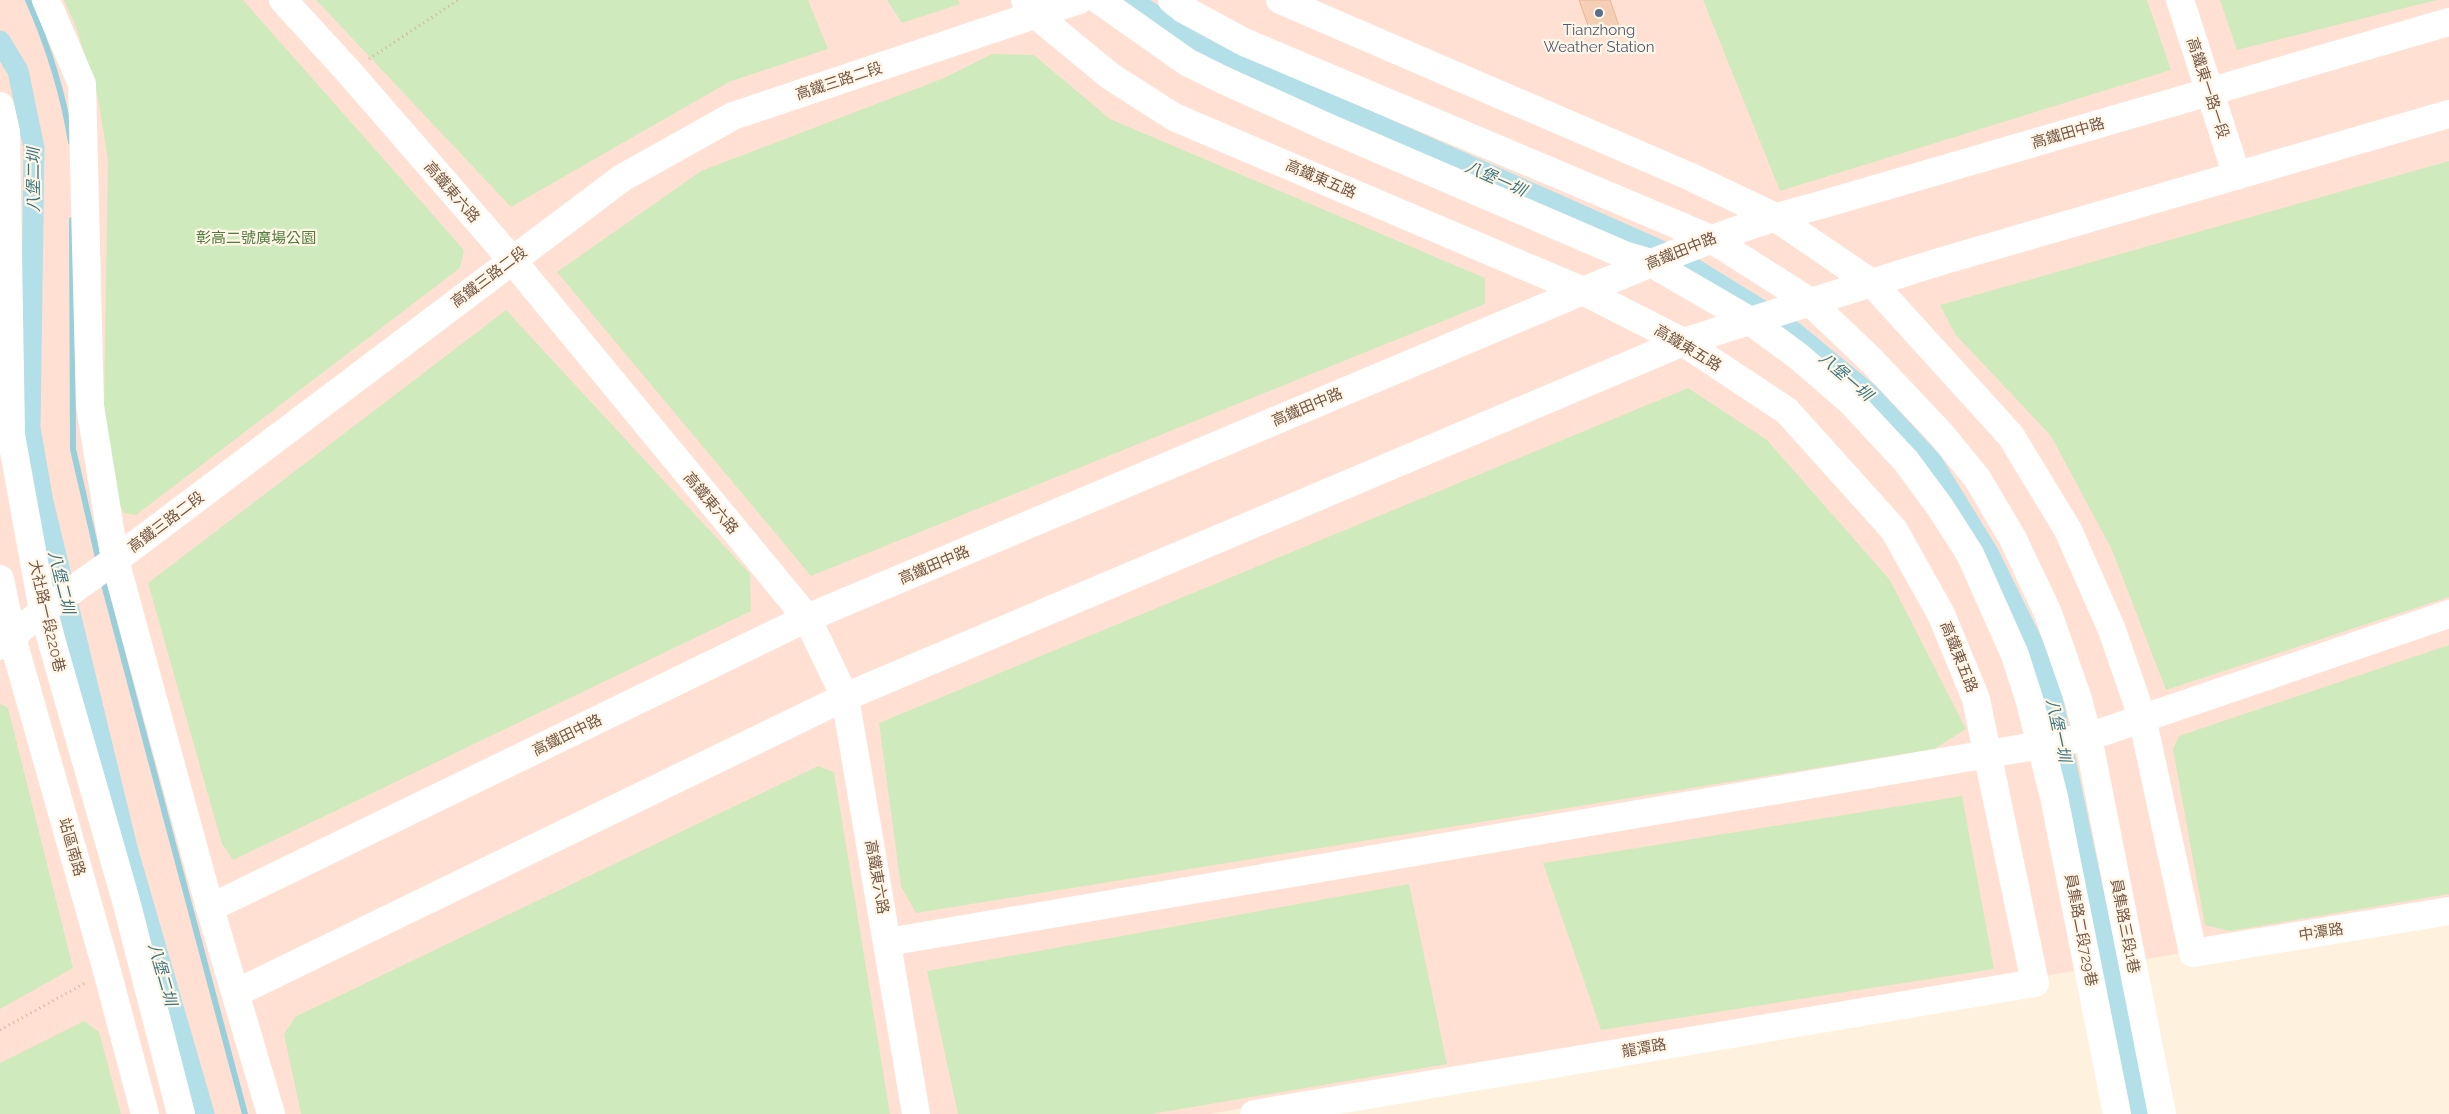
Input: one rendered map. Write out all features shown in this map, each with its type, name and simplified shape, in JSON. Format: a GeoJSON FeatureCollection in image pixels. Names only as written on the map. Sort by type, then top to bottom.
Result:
{"type":"FeatureCollection","features":[{"type":"Feature","properties":{"kind":"street"},"geometry":{"type":"LineString","coordinates":[[46,0],[82,84],[90,406],[116,560],[210,908],[271,1114]]}},
{"type":"Feature","properties":{"kind":"street","name":"高鐵東六路"},"geometry":{"type":"LineString","coordinates":[[283,0],[349,72],[512,260],[807,618],[845,697],[916,1114]]}},
{"type":"Feature","properties":{"kind":"street","name":"高鐵三路二段"},"geometry":{"type":"LineString","coordinates":[[6,641],[43,611],[116,560],[622,178],[733,116],[1031,8],[1078,0]]}},
{"type":"Feature","properties":{"kind":"street","name":"員集路二段729巷"},"geometry":{"type":"LineString","coordinates":[[1099,0],[1187,62],[1221,79],[1373,147],[1627,256],[1651,263],[1749,320],[1798,356],[1851,402],[1906,461],[1940,507],[1970,554],[2015,655],[2030,702],[2054,797],[2117,1114]]}},
{"type":"Feature","properties":{"kind":"street","name":"員集路三段1巷"},"geometry":{"type":"LineString","coordinates":[[1172,0],[1183,9],[1244,42],[1711,239],[1809,301],[1872,361],[1942,434],[1977,478],[2013,539],[2048,613],[2078,698],[2088,737],[2162,1114]]}},
{"type":"Feature","properties":{"kind":"street"},"geometry":{"type":"LineString","coordinates":[[1280,0],[1691,177],[1773,216],[1873,284],[2011,436],[2068,530],[2112,630],[2142,717]]}},
{"type":"Feature","properties":{"kind":"street","name":"高鐵東一路一段"},"geometry":{"type":"LineString","coordinates":[[2180,0],[2237,176]]}},
{"type":"Feature","properties":{"kind":"street","name":"高鐵東五路"},"geometry":{"type":"LineString","coordinates":[[1031,8],[1110,76],[1174,117],[1582,291],[1683,342],[1788,412],[1894,530],[1941,614],[1976,698],[2035,983]]}},
{"type":"Feature","properties":{"kind":"street","name":"高鐵田中路"},"geometry":{"type":"LineString","coordinates":[[210,908],[807,618],[1582,291],[1711,239],[1773,216],[2449,22]]}},
{"type":"Feature","properties":{"kind":"street","name":"大社路一段220巷"},"geometry":{"type":"LineString","coordinates":[[0,106],[6,132],[6,251],[11,435],[43,611],[126,901],[181,1114]]}},
{"type":"Feature","properties":{"kind":"street"},"geometry":{"type":"LineString","coordinates":[[236,993],[845,697],[1683,342],[1809,301],[1873,284],[1942,261],[2449,114]]}},
{"type":"Feature","properties":{"kind":"street","name":"站區南路"},"geometry":{"type":"LineString","coordinates":[[0,579],[6,641],[107,970],[144,1114]]}},
{"type":"Feature","properties":{"kind":"street"},"geometry":{"type":"LineString","coordinates":[[888,942],[1989,754],[2041,747],[2088,737],[2142,717],[2449,614]]}},
{"type":"Feature","properties":{"kind":"street","name":"中潭路"},"geometry":{"type":"LineString","coordinates":[[2142,717],[2193,953],[2449,910]]}},
{"type":"Feature","properties":{"kind":"street","name":"龍潭路"},"geometry":{"type":"LineString","coordinates":[[1254,1114],[2035,983]]}},
{"type":"Feature","properties":{"kind":"path"},"geometry":{"type":"LineString","coordinates":[[349,72],[458,0]]}},
{"type":"Feature","properties":{"kind":"path"},"geometry":{"type":"LineString","coordinates":[[0,1030],[107,970]]}},
{"type":"Feature","properties":{"kind":"shaded area"},"geometry":{"type":"Polygon","coordinates":[[[0,0],[2449,0],[2449,909],[1209,1114],[0,1114],[0,0]]]}},
{"type":"Feature","properties":{"kind":"green space","name":"彰高二號廣場公園"},"geometry":{"type":"Polygon","coordinates":[[[64,0],[243,0],[464,250],[460,268],[136,515],[124,513],[113,493],[104,408],[108,160],[98,98],[76,27],[64,0]]]}},
{"type":"Feature","properties":{"kind":"green space"},"geometry":{"type":"Polygon","coordinates":[[[316,0],[808,0],[828,49],[729,82],[511,207],[316,0]]]}},
{"type":"Feature","properties":{"kind":"green space"},"geometry":{"type":"Polygon","coordinates":[[[887,0],[958,0],[960,4],[902,23],[887,0]]]}},
{"type":"Feature","properties":{"kind":"green space"},"geometry":{"type":"Polygon","coordinates":[[[1703,0],[2147,0],[2171,70],[1780,191],[1703,0]]]}},
{"type":"Feature","properties":{"kind":"green space"},"geometry":{"type":"Polygon","coordinates":[[[2220,0],[2437,0],[2237,50],[2220,0]]]}},
{"type":"Feature","properties":{"kind":"green space"},"geometry":{"type":"Polygon","coordinates":[[[992,54],[1034,55],[1110,119],[1485,278],[1485,304],[811,576],[557,272],[701,171],[944,78],[992,54]]]}},
{"type":"Feature","properties":{"kind":"green space"},"geometry":{"type":"Polygon","coordinates":[[[2449,161],[2449,597],[2166,690],[2112,550],[2051,436],[1955,334],[1940,305],[2449,161]]]}},
{"type":"Feature","properties":{"kind":"green space"},"geometry":{"type":"Polygon","coordinates":[[[506,310],[750,574],[751,611],[233,860],[222,844],[148,583],[506,310]]]}},
{"type":"Feature","properties":{"kind":"green space"},"geometry":{"type":"Polygon","coordinates":[[[1688,388],[1767,440],[1890,580],[1966,729],[1934,749],[916,913],[901,887],[879,723],[1688,388]]]}},
{"type":"Feature","properties":{"kind":"green space"},"geometry":{"type":"Polygon","coordinates":[[[2449,645],[2449,894],[2230,931],[2205,925],[2173,749],[2179,736],[2449,645]]]}},
{"type":"Feature","properties":{"kind":"green space"},"geometry":{"type":"Polygon","coordinates":[[[0,704],[8,708],[73,968],[0,1009],[0,704]]]}},
{"type":"Feature","properties":{"kind":"green space"},"geometry":{"type":"Polygon","coordinates":[[[818,766],[834,772],[890,1114],[301,1114],[284,1034],[295,1017],[818,766]]]}},
{"type":"Feature","properties":{"kind":"green space"},"geometry":{"type":"Polygon","coordinates":[[[1962,796],[1994,969],[1601,1030],[1543,863],[1962,796]]]}},
{"type":"Feature","properties":{"kind":"green space"},"geometry":{"type":"Polygon","coordinates":[[[1409,884],[1447,1064],[1151,1114],[958,1114],[927,971],[1409,884]]]}},
{"type":"Feature","properties":{"kind":"green space"},"geometry":{"type":"Polygon","coordinates":[[[84,1021],[99,1032],[121,1114],[0,1114],[0,1063],[84,1021]]]}},
{"type":"Feature","properties":{"kind":"building","name":"Tianzhong Weather Station"},"geometry":{"type":"Polygon","coordinates":[[[1579,0],[1610,0],[1619,26],[1591,34],[1579,0]]]}},
{"type":"Feature","properties":{"kind":"waterway"},"geometry":{"type":"LineString","coordinates":[[28,0],[54,70],[64,105],[71,142]]}},
{"type":"Feature","properties":{"kind":"waterway","name":"八堡一圳"},"geometry":{"type":"LineString","coordinates":[[1131,0],[1210,51],[1675,257],[1784,324],[1868,393],[1932,462],[1988,553],[2036,650],[2050,688],[2140,1114]]}},
{"type":"Feature","properties":{"kind":"waterway","name":"八堡二圳"},"geometry":{"type":"LineString","coordinates":[[0,41],[18,71],[34,148],[30,428],[43,502],[127,848],[204,1114]]}},
{"type":"Feature","properties":{"kind":"waterway"},"geometry":{"type":"LineString","coordinates":[[72,220],[73,449],[99,562]]}},
{"type":"Feature","properties":{"kind":"waterway"},"geometry":{"type":"LineString","coordinates":[[102,577],[245,1114]]}},
{"type":"Feature","properties":{"kind":"place","name":"Tianzhong Weather Station"},"geometry":{"type":"Point","coordinates":[1599,13]}}]}
